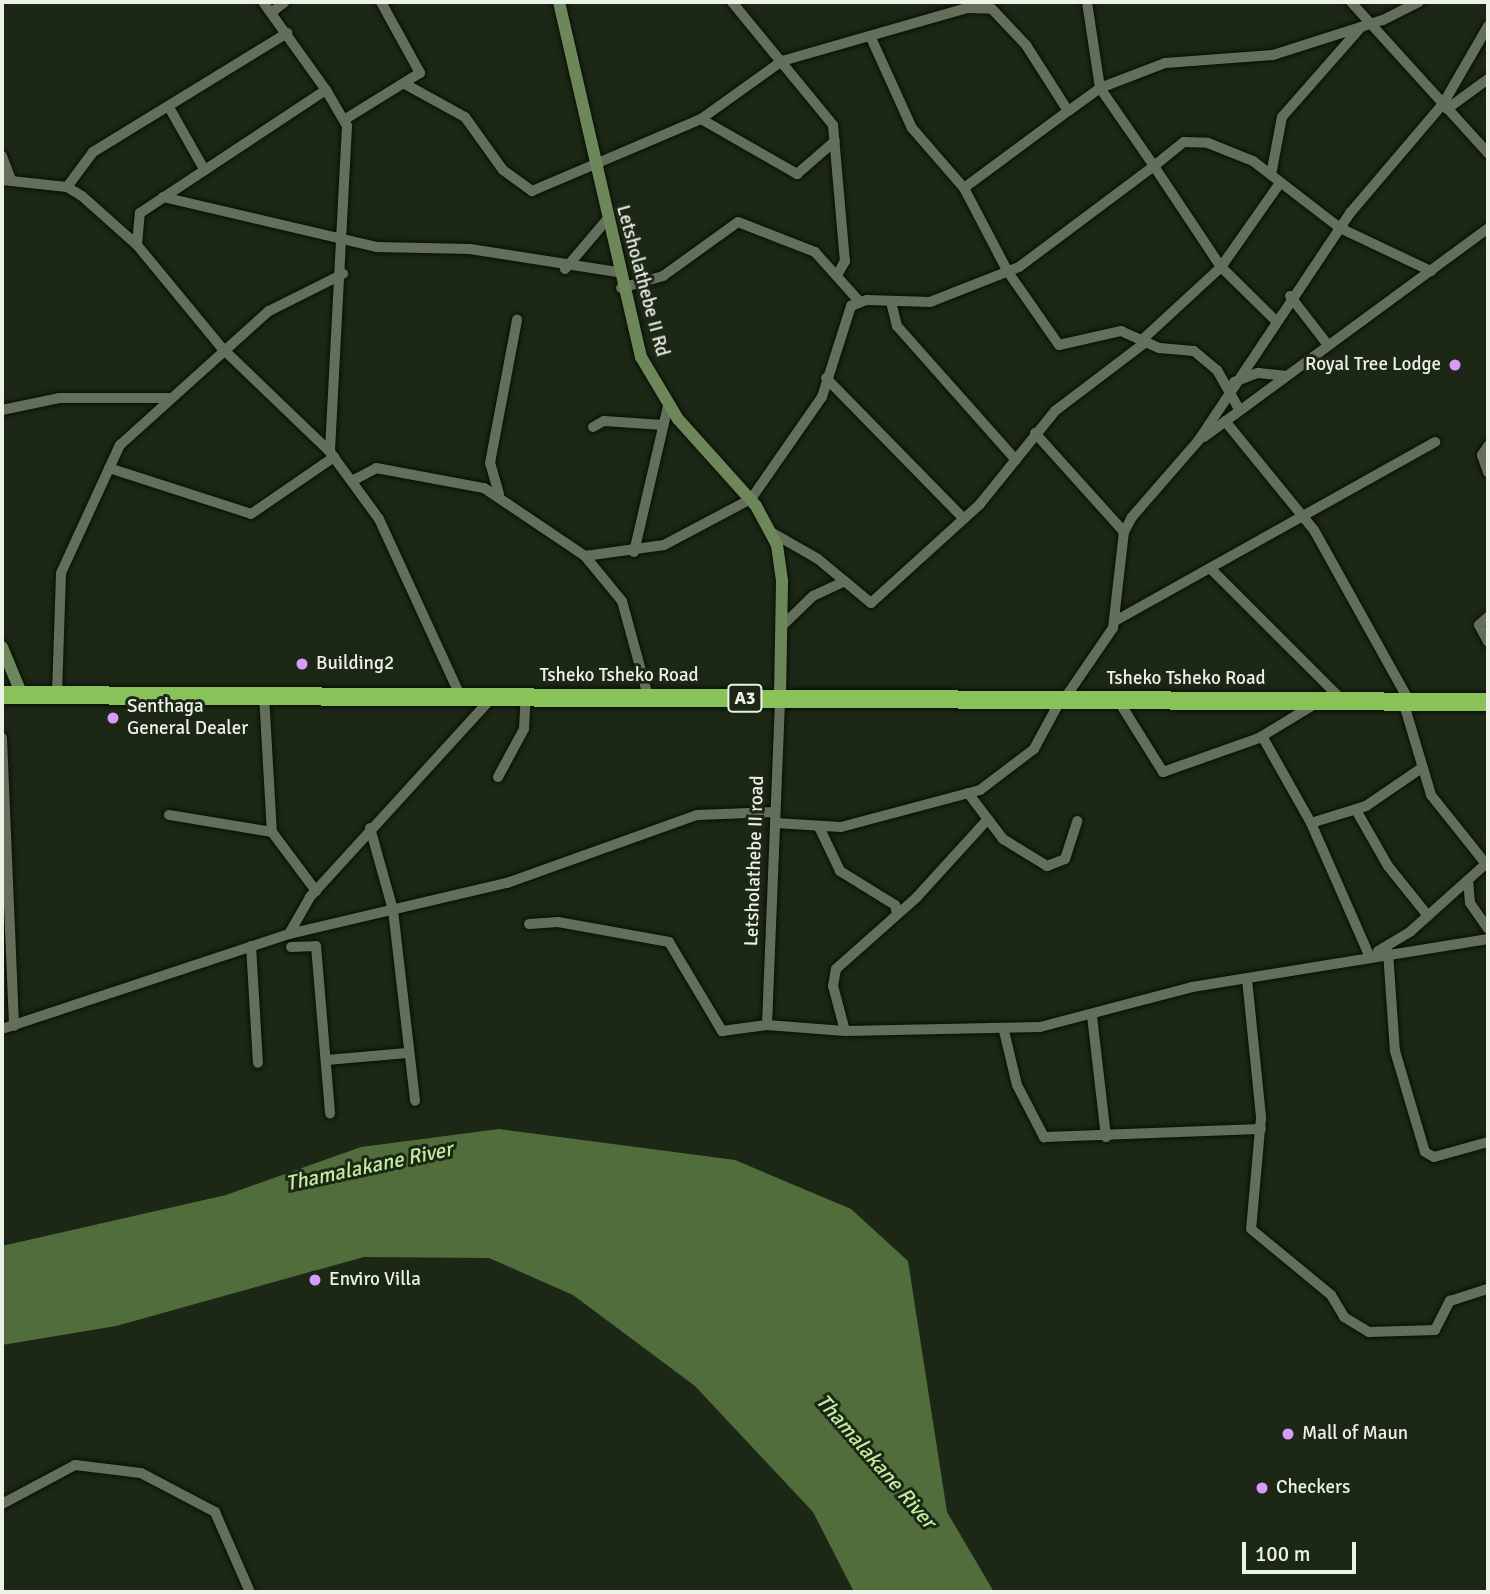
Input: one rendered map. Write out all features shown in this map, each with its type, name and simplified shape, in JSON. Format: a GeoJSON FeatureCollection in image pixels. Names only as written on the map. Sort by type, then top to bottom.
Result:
{"type":"FeatureCollection","features":[{"type":"Feature","properties":{"kind":"highway","name":"Tsheko Tsheko Road"},"geometry":{"type":"LineString","coordinates":[[2,695],[264,694],[1488,702]]}},
{"type":"Feature","properties":{"kind":"street"},"geometry":{"type":"LineString","coordinates":[[263,2],[346,118],[341,240],[343,274],[332,455]]}},
{"type":"Feature","properties":{"kind":"street"},"geometry":{"type":"LineString","coordinates":[[272,12],[285,2]]}},
{"type":"Feature","properties":{"kind":"street"},"geometry":{"type":"LineString","coordinates":[[346,118],[405,84],[420,71],[381,2]]}},
{"type":"Feature","properties":{"kind":"street","name":"Letsholathebe II Rd"},"geometry":{"type":"LineString","coordinates":[[559,2],[605,222],[641,358],[668,406],[751,499],[771,532],[782,582],[779,698]]}},
{"type":"Feature","properties":{"kind":"street"},"geometry":{"type":"LineString","coordinates":[[732,2],[831,121],[845,261],[839,272]]}},
{"type":"Feature","properties":{"kind":"street"},"geometry":{"type":"LineString","coordinates":[[1087,2],[1100,88],[1221,267],[1274,319]]}},
{"type":"Feature","properties":{"kind":"street"},"geometry":{"type":"LineString","coordinates":[[1351,2],[1365,26],[1488,153]]}},
{"type":"Feature","properties":{"kind":"street"},"geometry":{"type":"LineString","coordinates":[[964,188],[1100,88],[1165,63],[1273,55],[1365,26],[1419,2]]}},
{"type":"Feature","properties":{"kind":"street"},"geometry":{"type":"LineString","coordinates":[[405,84],[465,117],[489,155],[526,191],[593,169],[701,119],[782,61],[872,40],[973,7],[992,5],[1026,45],[1068,111]]}},
{"type":"Feature","properties":{"kind":"street"},"geometry":{"type":"LineString","coordinates":[[1271,175],[1282,117],[1365,26]]}},
{"type":"Feature","properties":{"kind":"street"},"geometry":{"type":"LineString","coordinates":[[1198,441],[1274,319],[1340,228],[1445,106],[1488,26]]}},
{"type":"Feature","properties":{"kind":"street"},"geometry":{"type":"LineString","coordinates":[[67,187],[93,152],[170,109],[287,33]]}},
{"type":"Feature","properties":{"kind":"street"},"geometry":{"type":"LineString","coordinates":[[872,40],[912,128],[964,188],[1008,272],[1059,345],[1121,331],[1144,341],[1200,354],[1231,385],[1239,409]]}},
{"type":"Feature","properties":{"kind":"street"},"geometry":{"type":"LineString","coordinates":[[1445,106],[1488,79]]}},
{"type":"Feature","properties":{"kind":"street"},"geometry":{"type":"LineString","coordinates":[[137,244],[140,213],[326,90]]}},
{"type":"Feature","properties":{"kind":"street"},"geometry":{"type":"LineString","coordinates":[[170,109],[204,169]]}},
{"type":"Feature","properties":{"kind":"street"},"geometry":{"type":"LineString","coordinates":[[701,119],[797,174],[835,141]]}},
{"type":"Feature","properties":{"kind":"street"},"geometry":{"type":"LineString","coordinates":[[585,556],[634,552],[681,538],[751,499],[818,404],[847,314],[859,301],[930,302],[1008,272],[1055,246],[1154,166],[1195,139],[1271,175],[1340,228],[1431,271]]}},
{"type":"Feature","properties":{"kind":"street"},"geometry":{"type":"LineString","coordinates":[[2,156],[6,180],[67,187],[137,244],[222,348],[332,455],[379,519],[460,695]]}},
{"type":"Feature","properties":{"kind":"street"},"geometry":{"type":"LineString","coordinates":[[771,532],[845,581],[871,603],[964,519],[1016,460],[1035,433],[1088,383],[1144,341],[1221,267],[1280,183]]}},
{"type":"Feature","properties":{"kind":"street"},"geometry":{"type":"LineString","coordinates":[[163,197],[385,248],[470,249],[565,269],[617,272]]}},
{"type":"Feature","properties":{"kind":"street"},"geometry":{"type":"LineString","coordinates":[[565,269],[605,222]]}},
{"type":"Feature","properties":{"kind":"street"},"geometry":{"type":"LineString","coordinates":[[621,288],[663,276],[738,222],[783,234],[839,272],[859,301]]}},
{"type":"Feature","properties":{"kind":"street"},"geometry":{"type":"LineString","coordinates":[[1115,621],[1124,532],[1159,478],[1198,441],[1239,409],[1488,228]]}},
{"type":"Feature","properties":{"kind":"street"},"geometry":{"type":"LineString","coordinates":[[57,694],[61,573],[121,443],[222,348],[277,305],[343,274]]}},
{"type":"Feature","properties":{"kind":"street"},"geometry":{"type":"LineString","coordinates":[[1290,296],[1328,345]]}},
{"type":"Feature","properties":{"kind":"street"},"geometry":{"type":"LineString","coordinates":[[891,302],[897,327],[1016,460]]}},
{"type":"Feature","properties":{"kind":"street"},"geometry":{"type":"LineString","coordinates":[[499,495],[490,463],[517,320]]}},
{"type":"Feature","properties":{"kind":"street"},"geometry":{"type":"LineString","coordinates":[[1231,385],[1258,373],[1286,376]]}},
{"type":"Feature","properties":{"kind":"street"},"geometry":{"type":"LineString","coordinates":[[826,378],[964,519]]}},
{"type":"Feature","properties":{"kind":"street"},"geometry":{"type":"LineString","coordinates":[[2,410],[59,398],[168,398]]}},
{"type":"Feature","properties":{"kind":"street"},"geometry":{"type":"LineString","coordinates":[[634,552],[668,406]]}},
{"type":"Feature","properties":{"kind":"street"},"geometry":{"type":"LineString","coordinates":[[593,427],[604,421],[663,425]]}},
{"type":"Feature","properties":{"kind":"street"},"geometry":{"type":"LineString","coordinates":[[1225,421],[1254,463],[1304,516],[1406,701],[1420,769],[1438,806],[1487,863],[1428,916],[1371,955]]}},
{"type":"Feature","properties":{"kind":"street"},"geometry":{"type":"LineString","coordinates":[[1035,433],[1124,532]]}},
{"type":"Feature","properties":{"kind":"street"},"geometry":{"type":"LineString","coordinates":[[2,1029],[289,933],[507,883],[697,815],[775,817],[820,829],[866,823],[968,793],[1023,760],[1115,621],[1435,442]]}},
{"type":"Feature","properties":{"kind":"street"},"geometry":{"type":"LineString","coordinates":[[1488,446],[1482,455],[1488,472]]}},
{"type":"Feature","properties":{"kind":"street"},"geometry":{"type":"LineString","coordinates":[[109,468],[251,514],[332,455]]}},
{"type":"Feature","properties":{"kind":"street"},"geometry":{"type":"LineString","coordinates":[[352,481],[371,469],[388,469],[499,495],[585,556],[622,601],[648,696]]}},
{"type":"Feature","properties":{"kind":"street"},"geometry":{"type":"LineString","coordinates":[[1211,569],[1342,701]]}},
{"type":"Feature","properties":{"kind":"street"},"geometry":{"type":"LineString","coordinates":[[781,627],[813,596],[845,581]]}},
{"type":"Feature","properties":{"kind":"street"},"geometry":{"type":"LineString","coordinates":[[1488,617],[1479,625],[1488,642]]}},
{"type":"Feature","properties":{"kind":"street"},"geometry":{"type":"LineString","coordinates":[[3,650],[22,695]]}},
{"type":"Feature","properties":{"kind":"street"},"geometry":{"type":"LineString","coordinates":[[264,694],[272,832],[316,891]]}},
{"type":"Feature","properties":{"kind":"street"},"geometry":{"type":"LineString","coordinates":[[289,933],[316,891],[370,828],[473,713],[497,696]]}},
{"type":"Feature","properties":{"kind":"street"},"geometry":{"type":"LineString","coordinates":[[498,777],[524,729],[526,696]]}},
{"type":"Feature","properties":{"kind":"street","name":"Letsholathebe II road"},"geometry":{"type":"LineString","coordinates":[[767,1025],[779,698]]}},
{"type":"Feature","properties":{"kind":"street"},"geometry":{"type":"LineString","coordinates":[[1118,699],[1161,772],[1262,736],[1322,700]]}},
{"type":"Feature","properties":{"kind":"street"},"geometry":{"type":"LineString","coordinates":[[1262,736],[1311,823],[1371,955]]}},
{"type":"Feature","properties":{"kind":"street"},"geometry":{"type":"LineString","coordinates":[[2,738],[14,1026]]}},
{"type":"Feature","properties":{"kind":"street"},"geometry":{"type":"LineString","coordinates":[[1311,823],[1356,810],[1420,769]]}},
{"type":"Feature","properties":{"kind":"street"},"geometry":{"type":"LineString","coordinates":[[968,793],[1003,839],[1053,866],[1065,859],[1077,821]]}},
{"type":"Feature","properties":{"kind":"street"},"geometry":{"type":"LineString","coordinates":[[1356,810],[1388,866],[1428,916]]}},
{"type":"Feature","properties":{"kind":"street"},"geometry":{"type":"LineString","coordinates":[[169,815],[272,832]]}},
{"type":"Feature","properties":{"kind":"street"},"geometry":{"type":"LineString","coordinates":[[845,1031],[833,976],[988,819]]}},
{"type":"Feature","properties":{"kind":"street"},"geometry":{"type":"LineString","coordinates":[[370,828],[393,910],[415,1101]]}},
{"type":"Feature","properties":{"kind":"street"},"geometry":{"type":"LineString","coordinates":[[820,829],[840,871],[895,905],[897,914]]}},
{"type":"Feature","properties":{"kind":"street"},"geometry":{"type":"LineString","coordinates":[[1468,880],[1470,904],[1488,929]]}},
{"type":"Feature","properties":{"kind":"street"},"geometry":{"type":"LineString","coordinates":[[529,924],[558,922],[662,938],[697,982],[720,1030],[767,1025],[845,1031],[1004,1031],[1092,1016],[1247,979],[1371,955],[1488,939]]}},
{"type":"Feature","properties":{"kind":"street"},"geometry":{"type":"LineString","coordinates":[[251,946],[258,1063]]}},
{"type":"Feature","properties":{"kind":"street"},"geometry":{"type":"LineString","coordinates":[[291,947],[316,946],[330,1113]]}},
{"type":"Feature","properties":{"kind":"street"},"geometry":{"type":"LineString","coordinates":[[1388,952],[1395,1051],[1425,1152],[1434,1157],[1488,1142]]}},
{"type":"Feature","properties":{"kind":"street"},"geometry":{"type":"LineString","coordinates":[[1247,979],[1262,1129],[1251,1229],[1331,1295],[1344,1317],[1369,1332],[1435,1330],[1450,1301],[1488,1289]]}},
{"type":"Feature","properties":{"kind":"street"},"geometry":{"type":"LineString","coordinates":[[1092,1016],[1106,1137]]}},
{"type":"Feature","properties":{"kind":"street"},"geometry":{"type":"LineString","coordinates":[[1004,1031],[1017,1085],[1041,1135],[1106,1137],[1262,1129]]}},
{"type":"Feature","properties":{"kind":"street"},"geometry":{"type":"LineString","coordinates":[[326,1060],[408,1053]]}},
{"type":"Feature","properties":{"kind":"street"},"geometry":{"type":"LineString","coordinates":[[2,1504],[75,1465],[141,1473],[215,1512],[250,1592]]}},
{"type":"Feature","properties":{"kind":"water","name":"Thamalakane River"},"geometry":{"type":"Polygon","coordinates":[[[499,1129],[735,1160],[851,1209],[908,1261],[947,1512],[994,1592],[854,1592],[813,1512],[695,1386],[573,1295],[489,1258],[364,1257],[116,1326],[2,1345],[2,1246],[226,1195],[361,1147],[499,1129]]]}},
{"type":"Feature","properties":{"kind":"place","name":"Royal Tree Lodge"},"geometry":{"type":"Point","coordinates":[1455,365]}},
{"type":"Feature","properties":{"kind":"place","name":"Building2"},"geometry":{"type":"Point","coordinates":[302,664]}},
{"type":"Feature","properties":{"kind":"place","name":"Senthaga General Dealer"},"geometry":{"type":"Point","coordinates":[113,718]}},
{"type":"Feature","properties":{"kind":"place","name":"Enviro Villa"},"geometry":{"type":"Point","coordinates":[315,1280]}},
{"type":"Feature","properties":{"kind":"place","name":"Mall of Maun"},"geometry":{"type":"Point","coordinates":[1288,1434]}},
{"type":"Feature","properties":{"kind":"place","name":"Checkers"},"geometry":{"type":"Point","coordinates":[1262,1488]}}]}
